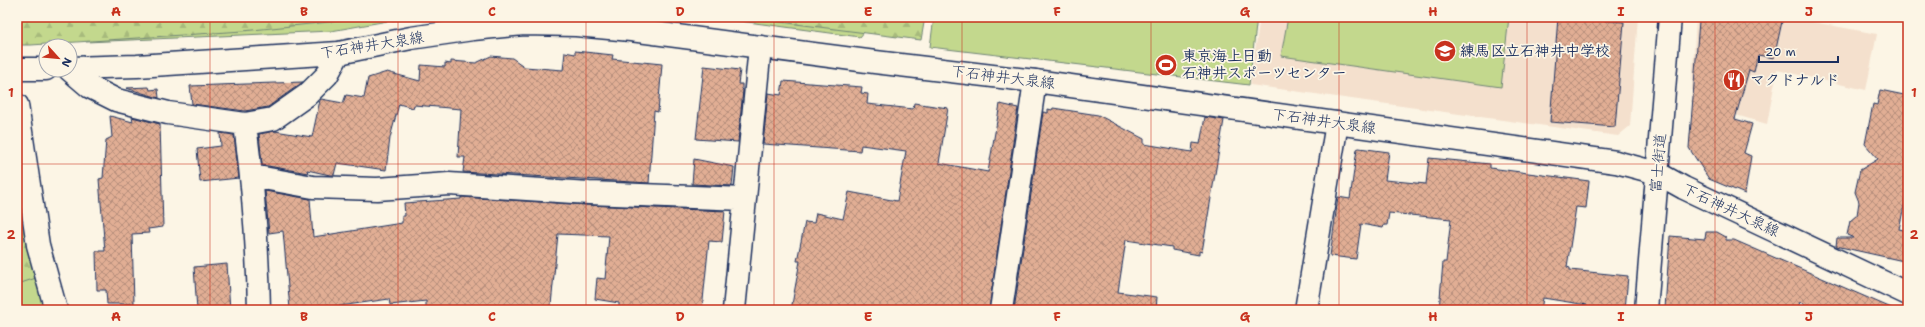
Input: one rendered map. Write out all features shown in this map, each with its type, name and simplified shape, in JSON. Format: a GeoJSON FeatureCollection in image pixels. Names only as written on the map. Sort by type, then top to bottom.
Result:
{"type":"FeatureCollection","features":[{"type":"Feature","properties":{"kind":"main road","name":"富士街道"},"geometry":{"type":"LineString","coordinates":[[1646,310],[1670,17]]}},
{"type":"Feature","properties":{"kind":"main road","name":"下石神井大泉線"},"geometry":{"type":"LineString","coordinates":[[78,69],[339,53],[419,37],[473,29],[524,24],[576,25],[623,29],[1035,81],[1616,162],[1657,173],[1684,188],[1908,294]]}},
{"type":"Feature","properties":{"kind":"main road"},"geometry":{"type":"LineString","coordinates":[[734,310],[760,47]]}},
{"type":"Feature","properties":{"kind":"main road"},"geometry":{"type":"LineString","coordinates":[[78,76],[90,87],[116,100],[168,114],[245,124],[273,119],[307,95],[327,76],[339,53]]}},
{"type":"Feature","properties":{"kind":"main road"},"geometry":{"type":"LineString","coordinates":[[17,69],[38,68]]}},
{"type":"Feature","properties":{"kind":"main road"},"geometry":{"type":"LineString","coordinates":[[1001,310],[1035,81]]}},
{"type":"Feature","properties":{"kind":"main road"},"geometry":{"type":"LineString","coordinates":[[17,105],[38,245],[56,310]]}},
{"type":"Feature","properties":{"kind":"main road"},"geometry":{"type":"LineString","coordinates":[[1306,310],[1337,123]]}},
{"type":"Feature","properties":{"kind":"main road"},"geometry":{"type":"LineString","coordinates":[[245,124],[252,176],[259,273],[259,310]]}},
{"type":"Feature","properties":{"kind":"main road"},"geometry":{"type":"LineString","coordinates":[[252,176],[313,188],[377,189],[449,184],[590,193],[744,199]]}},
{"type":"Feature","properties":{"kind":"shaded area","name":"練馬区立石神井中学校"},"geometry":{"type":"Polygon","coordinates":[[[1260,17],[1638,17],[1630,126],[1618,136],[1250,85],[1260,17]]]}},
{"type":"Feature","properties":{"kind":"shaded area","name":"マクドナルド"},"geometry":{"type":"Polygon","coordinates":[[[1696,17],[1786,17],[1877,34],[1866,90],[1777,70],[1767,124],[1691,102],[1696,17]]]}},
{"type":"Feature","properties":{"kind":"green space"},"geometry":{"type":"Polygon","coordinates":[[[17,17],[377,17],[243,31],[78,42],[78,38],[38,38],[38,45],[17,45],[17,17]]]}},
{"type":"Feature","properties":{"kind":"green space"},"geometry":{"type":"Polygon","coordinates":[[[90,17],[410,17],[331,31],[86,42],[90,17]]]}},
{"type":"Feature","properties":{"kind":"green space"},"geometry":{"type":"Polygon","coordinates":[[[710,17],[871,17],[870,25],[860,37],[710,17]]]}},
{"type":"Feature","properties":{"kind":"green space"},"geometry":{"type":"Polygon","coordinates":[[[741,17],[925,17],[921,40],[741,17]]]}},
{"type":"Feature","properties":{"kind":"green space","name":"東京海上日動 石神井スポーツセンター"},"geometry":{"type":"Polygon","coordinates":[[[934,17],[1257,17],[1249,85],[930,47],[934,17]]]}},
{"type":"Feature","properties":{"kind":"green space"},"geometry":{"type":"Polygon","coordinates":[[[1288,17],[1509,17],[1501,87],[1281,56],[1288,17]]]}},
{"type":"Feature","properties":{"kind":"green space"},"geometry":{"type":"Polygon","coordinates":[[[17,178],[51,310],[17,310],[17,178]]]}},
{"type":"Feature","properties":{"kind":"green space"},"geometry":{"type":"Polygon","coordinates":[[[17,205],[36,278],[18,284],[17,280],[17,205]]]}},
{"type":"Feature","properties":{"kind":"building"},"geometry":{"type":"Polygon","coordinates":[[[1558,17],[1624,22],[1615,127],[1550,122],[1558,17]]]}},
{"type":"Feature","properties":{"kind":"building"},"geometry":{"type":"Polygon","coordinates":[[[1706,17],[1783,17],[1774,58],[1758,55],[1754,72],[1749,70],[1735,119],[1752,124],[1744,153],[1751,156],[1745,194],[1709,179],[1689,148],[1699,21],[1705,21],[1706,17]]]}},
{"type":"Feature","properties":{"kind":"building"},"geometry":{"type":"Polygon","coordinates":[[[575,51],[613,55],[612,59],[662,64],[658,112],[654,111],[649,183],[463,172],[465,157],[458,157],[461,109],[414,105],[413,108],[399,104],[390,138],[386,170],[337,163],[334,175],[330,175],[307,170],[308,173],[262,165],[259,134],[275,131],[312,137],[320,100],[343,103],[346,95],[364,98],[368,78],[387,72],[420,81],[421,65],[445,67],[445,63],[451,64],[451,61],[476,63],[491,56],[512,58],[525,67],[563,70],[565,52],[575,54],[575,51]]]}},
{"type":"Feature","properties":{"kind":"building"},"geometry":{"type":"Polygon","coordinates":[[[704,66],[740,70],[738,84],[742,84],[743,90],[738,142],[696,139],[704,66]]]}},
{"type":"Feature","properties":{"kind":"building"},"geometry":{"type":"Polygon","coordinates":[[[783,81],[862,87],[861,93],[868,94],[867,104],[913,109],[914,103],[948,108],[939,163],[988,172],[1000,104],[1018,108],[989,310],[791,310],[800,261],[797,261],[805,222],[814,223],[816,213],[843,219],[849,192],[897,201],[906,151],[861,145],[860,151],[763,144],[768,93],[781,95],[783,81]]]}},
{"type":"Feature","properties":{"kind":"building"},"geometry":{"type":"Polygon","coordinates":[[[303,82],[268,107],[245,111],[192,104],[190,86],[303,82]]]}},
{"type":"Feature","properties":{"kind":"building"},"geometry":{"type":"Polygon","coordinates":[[[149,87],[150,90],[158,89],[159,98],[126,88],[149,87]]]}},
{"type":"Feature","properties":{"kind":"building"},"geometry":{"type":"Polygon","coordinates":[[[1880,90],[1904,95],[1904,98],[1908,99],[1908,188],[1899,229],[1908,231],[1908,262],[1836,246],[1837,238],[1854,238],[1847,235],[1850,221],[1857,215],[1859,202],[1855,192],[1860,170],[1878,159],[1865,144],[1873,104],[1877,105],[1880,90]]]}},
{"type":"Feature","properties":{"kind":"building"},"geometry":{"type":"Polygon","coordinates":[[[1053,108],[1098,115],[1144,139],[1144,144],[1192,152],[1193,143],[1200,144],[1205,117],[1224,120],[1202,252],[1199,251],[1199,255],[1172,250],[1172,247],[1126,240],[1118,292],[1157,297],[1156,310],[1014,310],[1043,112],[1048,113],[1048,109],[1052,110],[1053,108]]]}},
{"type":"Feature","properties":{"kind":"building"},"geometry":{"type":"Polygon","coordinates":[[[110,116],[133,122],[132,117],[160,124],[163,227],[148,229],[149,233],[132,234],[134,304],[107,304],[106,290],[97,290],[96,251],[105,251],[99,179],[103,178],[106,140],[112,137],[110,116]]]}},
{"type":"Feature","properties":{"kind":"building"},"geometry":{"type":"Polygon","coordinates":[[[220,133],[234,135],[239,178],[200,182],[197,149],[221,146],[220,133]]]}},
{"type":"Feature","properties":{"kind":"building"},"geometry":{"type":"Polygon","coordinates":[[[1357,149],[1389,152],[1385,180],[1426,184],[1429,158],[1490,164],[1490,168],[1589,181],[1586,208],[1576,207],[1567,267],[1570,268],[1570,270],[1628,276],[1625,310],[1598,310],[1586,307],[1587,305],[1543,298],[1541,310],[1439,310],[1443,262],[1446,262],[1451,219],[1389,213],[1387,225],[1384,225],[1383,228],[1361,224],[1356,259],[1330,256],[1338,197],[1350,199],[1357,149]]]}},
{"type":"Feature","properties":{"kind":"building"},"geometry":{"type":"Polygon","coordinates":[[[694,159],[734,167],[732,186],[692,184],[694,159]]]}},
{"type":"Feature","properties":{"kind":"building"},"geometry":{"type":"Polygon","coordinates":[[[265,191],[310,199],[313,237],[402,223],[402,216],[405,216],[404,203],[461,199],[461,197],[588,205],[725,211],[722,242],[709,241],[702,310],[619,308],[619,303],[595,299],[597,278],[605,279],[609,236],[558,234],[551,305],[549,305],[549,310],[426,310],[426,301],[390,305],[389,299],[340,306],[290,309],[283,231],[269,233],[265,191]]]}},
{"type":"Feature","properties":{"kind":"building"},"geometry":{"type":"Polygon","coordinates":[[[1706,232],[1717,232],[1726,237],[1726,240],[1734,240],[1896,310],[1816,310],[1800,302],[1797,310],[1665,309],[1670,236],[1705,239],[1706,232]]]}},
{"type":"Feature","properties":{"kind":"building"},"geometry":{"type":"Polygon","coordinates":[[[227,264],[230,310],[197,310],[194,267],[227,264]]]}},
{"type":"Feature","properties":{"kind":"place","name":"練馬区立石神井中学校"},"geometry":{"type":"Point","coordinates":[1445,51]}},
{"type":"Feature","properties":{"kind":"place","name":"東京海上日動 石神井スポーツセンター"},"geometry":{"type":"Point","coordinates":[1166,65]}},
{"type":"Feature","properties":{"kind":"place","name":"マクドナルド"},"geometry":{"type":"Point","coordinates":[1734,80]}}]}
